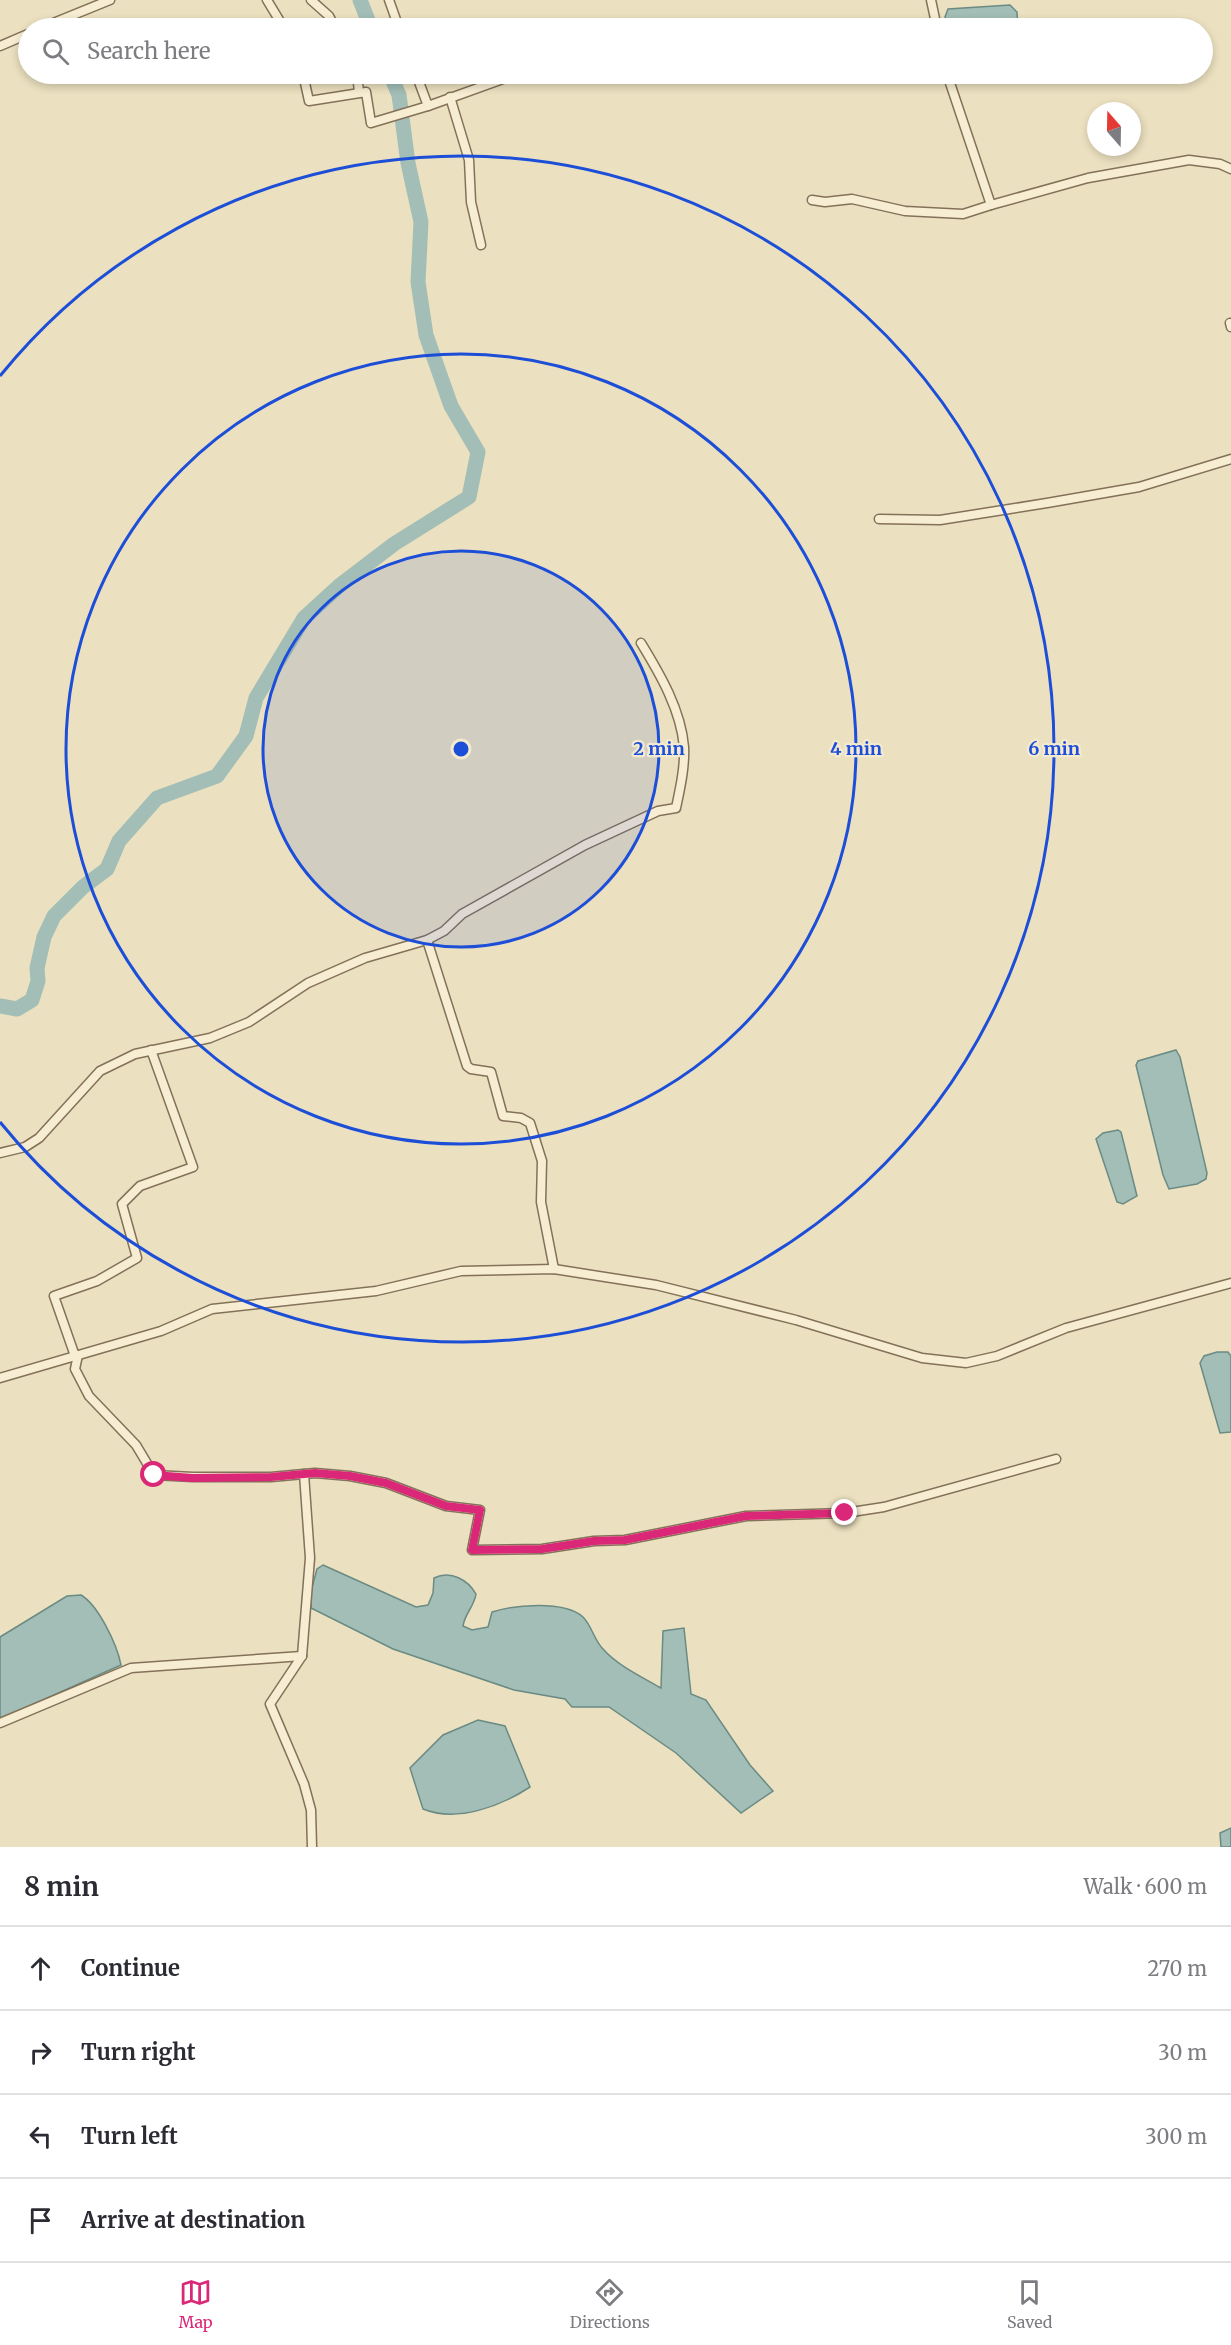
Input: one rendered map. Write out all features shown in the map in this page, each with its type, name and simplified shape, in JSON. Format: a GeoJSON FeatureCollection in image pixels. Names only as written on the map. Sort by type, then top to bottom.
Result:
{"type":"FeatureCollection","features":[{"type":"Feature","properties":{"kind":"street"},"geometry":{"type":"LineString","coordinates":[[66,18],[110,0]]}},
{"type":"Feature","properties":{"kind":"street"},"geometry":{"type":"LineString","coordinates":[[267,0],[278,18]]}},
{"type":"Feature","properties":{"kind":"street"},"geometry":{"type":"LineString","coordinates":[[312,0],[330,18]]}},
{"type":"Feature","properties":{"kind":"street"},"geometry":{"type":"LineString","coordinates":[[389,0],[395,18]]}},
{"type":"Feature","properties":{"kind":"street"},"geometry":{"type":"LineString","coordinates":[[931,0],[935,18]]}},
{"type":"Feature","properties":{"kind":"street"},"geometry":{"type":"LineString","coordinates":[[0,46],[18,38]]}},
{"type":"Feature","properties":{"kind":"street"},"geometry":{"type":"LineString","coordinates":[[305,84],[309,101],[366,92],[371,123],[428,106],[488,84]]}},
{"type":"Feature","properties":{"kind":"street"},"geometry":{"type":"LineString","coordinates":[[358,84],[359,92]]}},
{"type":"Feature","properties":{"kind":"street"},"geometry":{"type":"LineString","coordinates":[[420,84],[428,106]]}},
{"type":"Feature","properties":{"kind":"street"},"geometry":{"type":"LineString","coordinates":[[950,84],[991,205]]}},
{"type":"Feature","properties":{"kind":"street"},"geometry":{"type":"LineString","coordinates":[[450,97],[469,160],[471,202],[481,244]]}},
{"type":"Feature","properties":{"kind":"street"},"geometry":{"type":"LineString","coordinates":[[812,200],[825,202],[852,199],[905,211],[963,214],[1088,178],[1189,160],[1221,164],[1231,169]]}},
{"type":"Feature","properties":{"kind":"street"},"geometry":{"type":"LineString","coordinates":[[879,519],[940,520],[1059,501],[1139,487],[1231,459]]}},
{"type":"Feature","properties":{"kind":"street"},"geometry":{"type":"LineString","coordinates":[[0,1153],[25,1147],[39,1138],[100,1071],[135,1054],[225,1033],[249,1022],[308,982],[365,958],[427,940],[444,931],[471,909],[585,845],[658,811],[676,808],[684,748],[680,727],[663,680],[641,643]]}},
{"type":"Feature","properties":{"kind":"street"},"geometry":{"type":"LineString","coordinates":[[427,940],[467,1066],[471,1070],[491,1072],[503,1116],[521,1118],[530,1123],[542,1161],[541,1202],[554,1269]]}},
{"type":"Feature","properties":{"kind":"street"},"geometry":{"type":"LineString","coordinates":[[152,1050],[193,1167],[140,1186],[122,1204],[136,1258],[97,1281],[54,1296],[77,1356],[75,1369],[89,1396],[136,1446],[154,1475],[204,1478],[304,1474],[368,1479],[386,1483],[446,1506],[480,1510],[472,1550],[542,1549],[594,1541],[625,1540],[746,1516],[845,1513],[884,1507],[1056,1459]]}},
{"type":"Feature","properties":{"kind":"street"},"geometry":{"type":"LineString","coordinates":[[0,1378],[161,1331],[212,1309],[231,1305],[306,1300],[376,1291],[461,1271],[554,1269],[656,1285],[796,1320],[922,1359],[966,1363],[997,1356],[1066,1328],[1231,1283]]}},
{"type":"Feature","properties":{"kind":"street"},"geometry":{"type":"LineString","coordinates":[[304,1474],[310,1558],[302,1656],[270,1704],[304,1784],[311,1810],[312,1847]]}},
{"type":"Feature","properties":{"kind":"street"},"geometry":{"type":"LineString","coordinates":[[0,1723],[131,1668],[302,1656]]}},
{"type":"Feature","properties":{"kind":"water"},"geometry":{"type":"Polygon","coordinates":[[[1010,5],[1017,12],[1017,18],[945,18],[948,9],[1010,5]]]}},
{"type":"Feature","properties":{"kind":"water"},"geometry":{"type":"Polygon","coordinates":[[[1176,1050],[1180,1057],[1207,1173],[1206,1179],[1197,1184],[1169,1189],[1163,1175],[1136,1065],[1138,1061],[1176,1050]]]}},
{"type":"Feature","properties":{"kind":"water"},"geometry":{"type":"Polygon","coordinates":[[[1118,1130],[1121,1132],[1137,1196],[1123,1204],[1117,1202],[1096,1139],[1103,1133],[1118,1130]]]}},
{"type":"Feature","properties":{"kind":"water"},"geometry":{"type":"Polygon","coordinates":[[[1217,1352],[1228,1352],[1231,1356],[1231,1432],[1220,1433],[1200,1363],[1204,1356],[1217,1352]]]}},
{"type":"Feature","properties":{"kind":"water"},"geometry":{"type":"Polygon","coordinates":[[[323,1565],[416,1607],[428,1605],[433,1593],[434,1578],[447,1575],[458,1578],[468,1584],[476,1594],[463,1626],[472,1630],[488,1627],[492,1612],[513,1607],[552,1606],[575,1612],[583,1617],[609,1655],[630,1671],[661,1688],[663,1631],[684,1628],[691,1694],[706,1700],[750,1765],[773,1791],[741,1813],[676,1753],[609,1707],[572,1707],[565,1699],[514,1690],[393,1649],[311,1608],[311,1591],[317,1569],[323,1565]]]}},
{"type":"Feature","properties":{"kind":"water"},"geometry":{"type":"Polygon","coordinates":[[[81,1595],[94,1607],[106,1626],[121,1665],[0,1719],[0,1637],[67,1596],[81,1595]]]}},
{"type":"Feature","properties":{"kind":"water"},"geometry":{"type":"Polygon","coordinates":[[[478,1720],[505,1726],[530,1787],[492,1806],[464,1813],[436,1813],[423,1809],[410,1768],[443,1735],[478,1720]]]}},
{"type":"Feature","properties":{"kind":"water"},"geometry":{"type":"Polygon","coordinates":[[[1231,1828],[1231,1847],[1221,1847],[1220,1833],[1231,1828]]]}},
{"type":"Feature","properties":{"kind":"waterway"},"geometry":{"type":"LineString","coordinates":[[360,0],[367,18]]}},
{"type":"Feature","properties":{"kind":"waterway"},"geometry":{"type":"LineString","coordinates":[[0,1006],[17,1009],[32,1000],[38,981],[37,968],[44,937],[54,916],[83,887],[107,869],[119,841],[157,798],[217,776],[246,736],[256,698],[304,618],[339,586],[394,544],[469,497],[478,452],[451,406],[426,335],[418,282],[421,222],[408,163],[399,95],[394,84]]}},
{"type":"Feature","properties":{"kind":"route"},"geometry":{"type":"LineString","coordinates":[[154,1475],[192,1478],[271,1477],[315,1473],[350,1476],[386,1483],[446,1506],[480,1510],[472,1550],[542,1549],[594,1541],[625,1540],[746,1516],[845,1513]]}}]}
